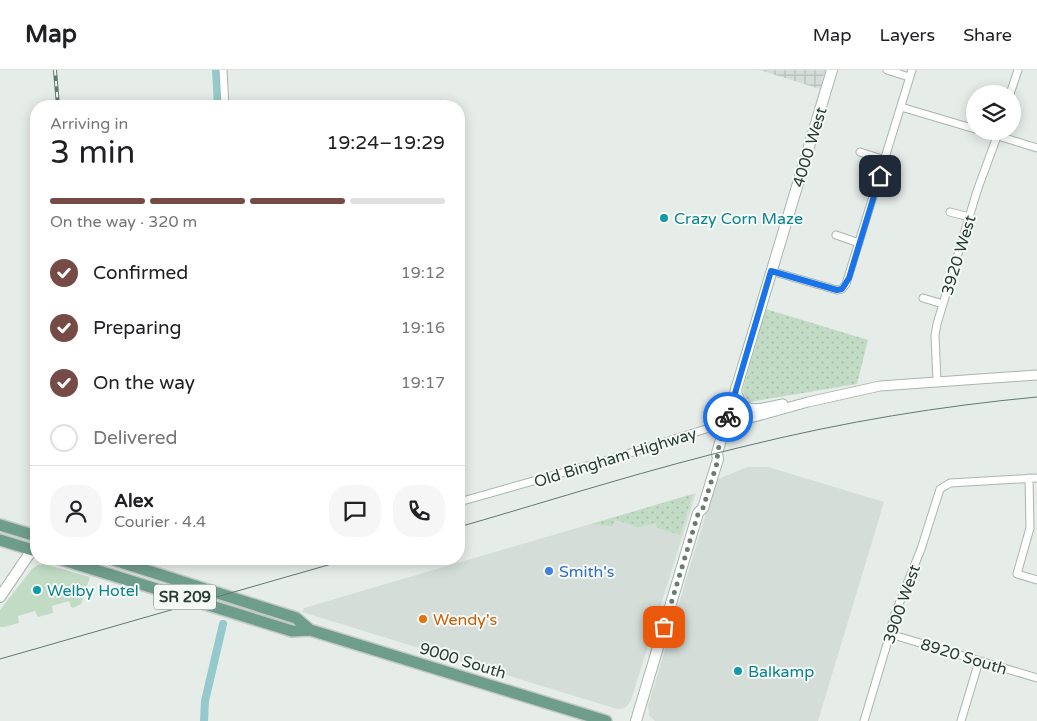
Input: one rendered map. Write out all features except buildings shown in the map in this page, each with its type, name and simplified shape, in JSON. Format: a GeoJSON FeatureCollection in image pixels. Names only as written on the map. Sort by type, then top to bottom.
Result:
{"type":"FeatureCollection","features":[{"type":"Feature","properties":{"kind":"main road","name":"4000 West"},"geometry":{"type":"LineString","coordinates":[[636,721],[698,514],[703,508],[718,460],[717,453],[736,387],[832,70]]}},
{"type":"Feature","properties":{"kind":"main road"},"geometry":{"type":"LineString","coordinates":[[0,525],[30,534]]}},
{"type":"Feature","properties":{"kind":"main road"},"geometry":{"type":"LineString","coordinates":[[0,540],[30,548]]}},
{"type":"Feature","properties":{"kind":"main road"},"geometry":{"type":"LineString","coordinates":[[0,597],[30,556]]}},
{"type":"Feature","properties":{"kind":"main road","name":"9000 South"},"geometry":{"type":"LineString","coordinates":[[79,565],[292,631],[310,630],[606,721]]}},
{"type":"Feature","properties":{"kind":"main road"},"geometry":{"type":"LineString","coordinates":[[106,565],[157,579],[187,582]]}},
{"type":"Feature","properties":{"kind":"main road","name":"9000 South"},"geometry":{"type":"LineString","coordinates":[[131,565],[296,618],[310,630]]}},
{"type":"Feature","properties":{"kind":"street"},"geometry":{"type":"LineString","coordinates":[[223,70],[225,100]]}},
{"type":"Feature","properties":{"kind":"street"},"geometry":{"type":"LineString","coordinates":[[771,271],[837,290],[842,289],[849,278],[911,73],[887,70]]}},
{"type":"Feature","properties":{"kind":"street"},"geometry":{"type":"LineString","coordinates":[[1013,85],[1018,70]]}},
{"type":"Feature","properties":{"kind":"street"},"geometry":{"type":"LineString","coordinates":[[900,107],[966,126]]}},
{"type":"Feature","properties":{"kind":"street","name":"3920 West"},"geometry":{"type":"LineString","coordinates":[[937,382],[935,335],[969,218],[996,140]]}},
{"type":"Feature","properties":{"kind":"street"},"geometry":{"type":"LineString","coordinates":[[1015,140],[1037,148]]}},
{"type":"Feature","properties":{"kind":"street"},"geometry":{"type":"LineString","coordinates":[[860,152],[884,160]]}},
{"type":"Feature","properties":{"kind":"street"},"geometry":{"type":"LineString","coordinates":[[950,212],[969,218]]}},
{"type":"Feature","properties":{"kind":"street"},"geometry":{"type":"LineString","coordinates":[[836,236],[859,243]]}},
{"type":"Feature","properties":{"kind":"street"},"geometry":{"type":"LineString","coordinates":[[923,298],[943,304]]}},
{"type":"Feature","properties":{"kind":"street","name":"Old Bingham Highway"},"geometry":{"type":"LineString","coordinates":[[465,500],[611,459],[709,428],[808,402],[880,386],[1037,375]]}},
{"type":"Feature","properties":{"kind":"street"},"geometry":{"type":"LineString","coordinates":[[736,387],[740,401],[750,409],[755,410],[786,403],[808,402]]}},
{"type":"Feature","properties":{"kind":"street"},"geometry":{"type":"LineString","coordinates":[[1037,478],[1029,478],[1030,528],[1017,574],[1037,580]]}},
{"type":"Feature","properties":{"kind":"street","name":"3900 West"},"geometry":{"type":"LineString","coordinates":[[864,721],[893,619],[921,549],[938,493],[942,487],[950,483],[1029,478]]}},
{"type":"Feature","properties":{"kind":"street","name":"8920 South"},"geometry":{"type":"LineString","coordinates":[[890,634],[1037,678]]}},
{"type":"Feature","properties":{"kind":"street"},"geometry":{"type":"LineString","coordinates":[[961,721],[979,661]]}},
{"type":"Feature","properties":{"kind":"shaded area"},"geometry":{"type":"Polygon","coordinates":[[[760,70],[825,70],[820,89],[760,70]]]}},
{"type":"Feature","properties":{"kind":"shaded area"},"geometry":{"type":"Polygon","coordinates":[[[747,467],[768,467],[884,502],[818,721],[655,721],[649,715],[648,706],[716,480],[747,467]]]}},
{"type":"Feature","properties":{"kind":"shaded area"},"geometry":{"type":"Polygon","coordinates":[[[696,493],[631,700],[622,709],[302,612],[304,608],[451,565],[465,565],[465,561],[696,493]]]}},
{"type":"Feature","properties":{"kind":"green space"},"geometry":{"type":"Polygon","coordinates":[[[766,309],[868,340],[857,384],[749,402],[743,389],[766,309]]]}},
{"type":"Feature","properties":{"kind":"green space"},"geometry":{"type":"Polygon","coordinates":[[[693,494],[680,535],[658,528],[655,523],[638,527],[615,520],[612,526],[592,524],[693,494]]]}},
{"type":"Feature","properties":{"kind":"green space"},"geometry":{"type":"Polygon","coordinates":[[[38,565],[48,565],[90,577],[81,604],[73,608],[69,601],[52,606],[53,613],[38,617],[35,611],[18,616],[19,623],[0,627],[0,610],[32,569],[38,565]]]}},
{"type":"Feature","properties":{"kind":"waterway"},"geometry":{"type":"LineString","coordinates":[[216,70],[218,100]]}},
{"type":"Feature","properties":{"kind":"waterway"},"geometry":{"type":"LineString","coordinates":[[204,721],[205,701],[223,624]]}},
{"type":"Feature","properties":{"kind":"tram line"},"geometry":{"type":"LineString","coordinates":[[465,525],[604,484],[713,454],[785,437],[892,416],[964,405],[1037,397]]}},
{"type":"Feature","properties":{"kind":"tram line"},"geometry":{"type":"LineString","coordinates":[[0,659],[328,565]]}},
{"type":"Feature","properties":{"kind":"railway"},"geometry":{"type":"LineString","coordinates":[[55,70],[58,100]]}},
{"type":"Feature","properties":{"kind":"way so far"},"geometry":{"type":"LineString","coordinates":[[664,627],[698,514],[703,508],[718,460],[717,453],[728,417]]}},
{"type":"Feature","properties":{"kind":"place","name":"Crazy Corn Maze"},"geometry":{"type":"Point","coordinates":[664,218]}},
{"type":"Feature","properties":{"kind":"place","name":"Smith's"},"geometry":{"type":"Point","coordinates":[549,571]}},
{"type":"Feature","properties":{"kind":"place","name":"Welby Hotel"},"geometry":{"type":"Point","coordinates":[37,590]}},
{"type":"Feature","properties":{"kind":"place","name":"Wendy's"},"geometry":{"type":"Point","coordinates":[423,619]}},
{"type":"Feature","properties":{"kind":"place","name":"Balkamp"},"geometry":{"type":"Point","coordinates":[738,671]}},
{"type":"Feature","properties":{"kind":"route"},"geometry":{"type":"LineString","coordinates":[[728,417],[771,271],[837,290],[842,289],[849,278],[880,176]]}}]}
